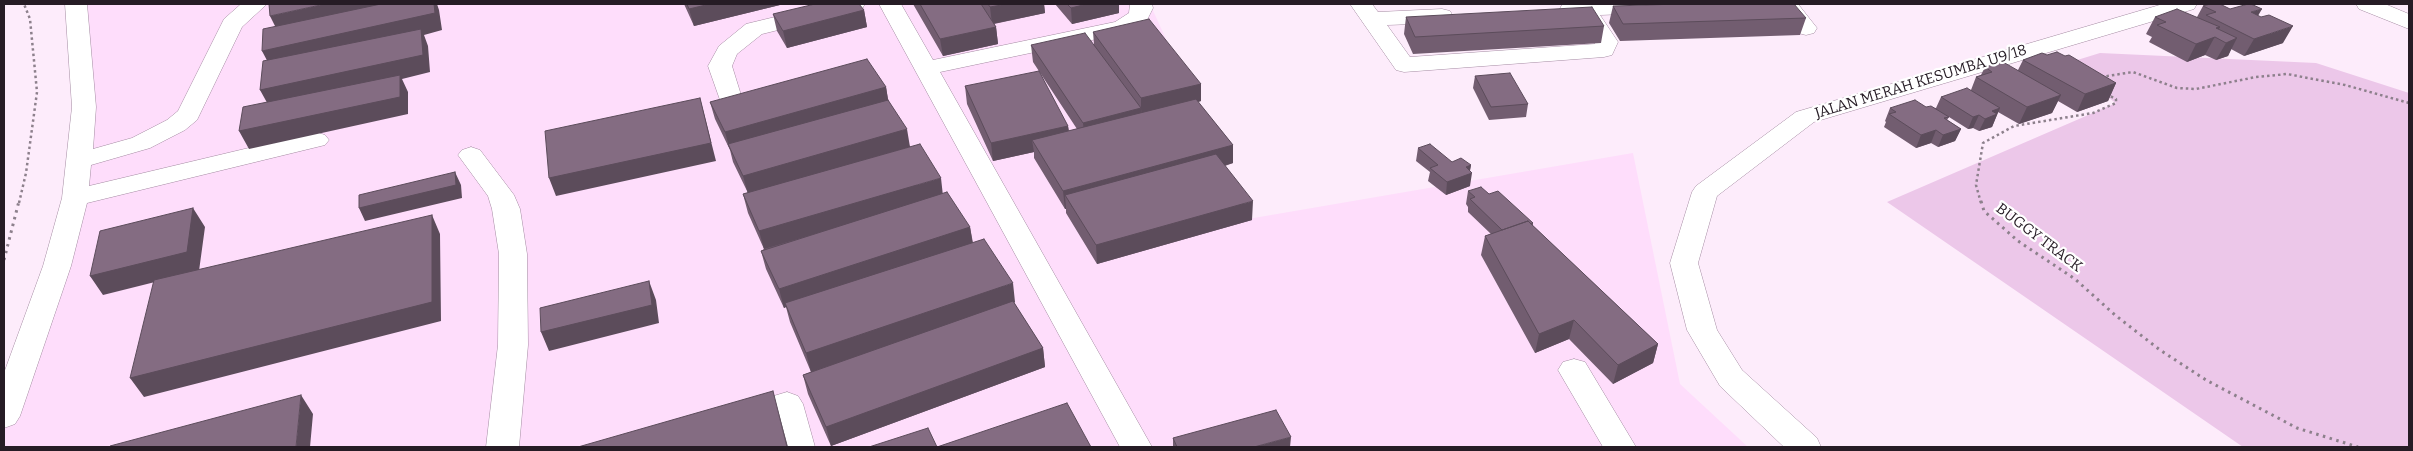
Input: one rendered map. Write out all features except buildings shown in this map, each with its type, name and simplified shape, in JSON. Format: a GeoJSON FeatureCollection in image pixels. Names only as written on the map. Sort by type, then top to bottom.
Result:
{"type":"FeatureCollection","features":[{"type":"Feature","properties":{"kind":"street"},"geometry":{"type":"LineString","coordinates":[[4,416],[57,266],[75,198],[84,107],[76,4]]}},
{"type":"Feature","properties":{"kind":"street"},"geometry":{"type":"LineString","coordinates":[[78,161],[141,143],[160,134],[188,114],[232,24],[244,11],[256,4]]}},
{"type":"Feature","properties":{"kind":"street"},"geometry":{"type":"LineString","coordinates":[[729,95],[720,66],[727,52],[754,29],[854,4]]}},
{"type":"Feature","properties":{"kind":"street"},"geometry":{"type":"LineString","coordinates":[[890,4],[1136,447]]}},
{"type":"Feature","properties":{"kind":"street"},"geometry":{"type":"LineString","coordinates":[[926,68],[1122,27],[1134,21],[1139,15],[1142,8],[1140,4]]}},
{"type":"Feature","properties":{"kind":"street"},"geometry":{"type":"LineString","coordinates":[[1546,11],[1583,7],[1699,4]]}},
{"type":"Feature","properties":{"kind":"street"},"geometry":{"type":"LineString","coordinates":[[1786,4],[1806,28]]}},
{"type":"Feature","properties":{"kind":"street","name":"JALAN MERAH KESUMBA U9/18"},"geometry":{"type":"LineString","coordinates":[[1805,447],[1731,378],[1702,330],[1684,263],[1705,192],[1805,117],[2186,4]]}},
{"type":"Feature","properties":{"kind":"street"},"geometry":{"type":"LineString","coordinates":[[2367,4],[2409,22]]}},
{"type":"Feature","properties":{"kind":"street"},"geometry":{"type":"LineString","coordinates":[[1368,12],[1404,65],[1604,50],[1607,42],[1583,7]]}},
{"type":"Feature","properties":{"kind":"street"},"geometry":{"type":"LineString","coordinates":[[1368,12],[1460,15]]}},
{"type":"Feature","properties":{"kind":"street"},"geometry":{"type":"LineString","coordinates":[[75,198],[316,140]]}},
{"type":"Feature","properties":{"kind":"street"},"geometry":{"type":"LineString","coordinates":[[471,155],[501,195],[506,209],[514,254],[513,345],[503,447]]}},
{"type":"Feature","properties":{"kind":"street"},"geometry":{"type":"LineString","coordinates":[[1574,370],[1620,447]]}},
{"type":"Feature","properties":{"kind":"street"},"geometry":{"type":"LineString","coordinates":[[712,425],[786,404],[799,447]]}},
{"type":"Feature","properties":{"kind":"path"},"geometry":{"type":"LineString","coordinates":[[4,260],[26,173],[36,92],[30,19],[24,4]]}},
{"type":"Feature","properties":{"kind":"path"},"geometry":{"type":"LineString","coordinates":[[2098,78],[2110,74],[2133,72],[2178,88],[2196,89],[2287,74],[2345,85],[2409,103]]}},
{"type":"Feature","properties":{"kind":"path","name":"BUGGY TRACK"},"geometry":{"type":"LineString","coordinates":[[2102,92],[2116,99],[2116,103],[2092,113],[2014,126],[1983,143],[1976,185],[1984,211],[2018,241],[2075,280],[2160,350],[2206,380],[2297,428],[2358,447]]}},
{"type":"Feature","properties":{"kind":"shaded area"},"geometry":{"type":"Polygon","coordinates":[[[67,4],[1150,4],[1248,219],[1633,153],[1680,384],[1748,447],[4,447],[4,381],[61,235],[86,69],[67,4]]]}},
{"type":"Feature","properties":{"kind":"shaded area"},"geometry":{"type":"Polygon","coordinates":[[[2100,53],[2316,63],[2409,93],[2409,447],[2243,447],[1887,202],[2116,103],[2061,65],[2100,53]]]}}]}
